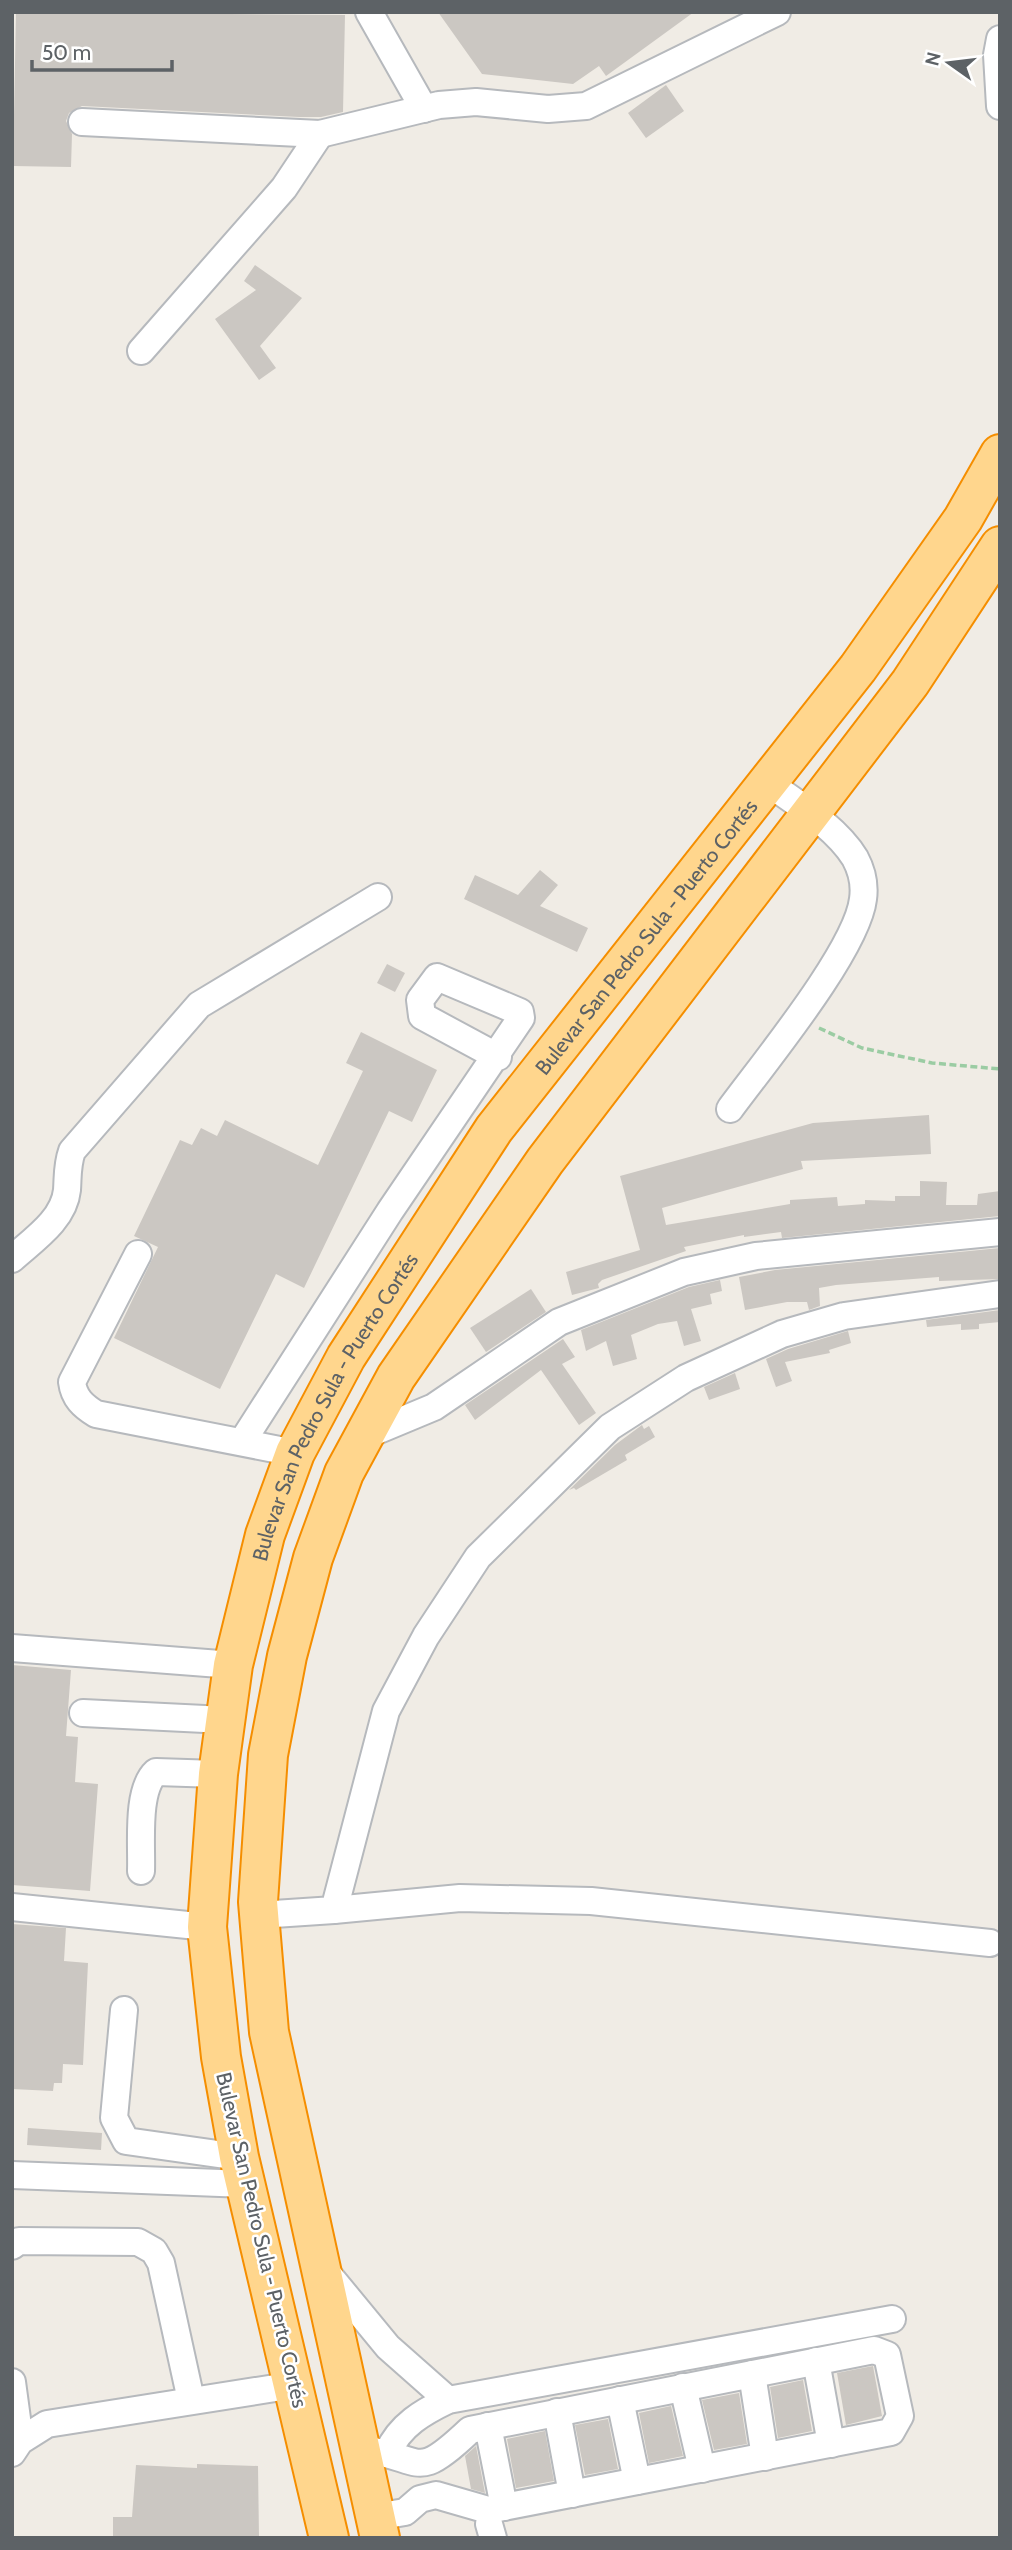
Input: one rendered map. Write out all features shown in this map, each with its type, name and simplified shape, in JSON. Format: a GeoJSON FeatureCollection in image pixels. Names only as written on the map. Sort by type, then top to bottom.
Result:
{"type":"FeatureCollection","features":[{"type":"Feature","properties":{"kind":"highway","name":"Bulevar San Pedro Sula - Puerto Cortés"},"geometry":{"type":"LineString","coordinates":[[329,2538],[243,2171],[221,2057],[207,1927],[218,1774],[233,1665],[265,1535],[295,1452],[346,1357],[494,1129],[858,668],[963,519],[1000,454]]}},
{"type":"Feature","properties":{"kind":"highway","name":"Bulevar San Pedro Sula - Puerto Cortés"},"geometry":{"type":"LineString","coordinates":[[378,2527],[375,2451],[321,2265],[268,2032],[259,1915],[268,1755],[287,1656],[313,1558],[344,1474],[396,1377],[545,1161],[808,812],[910,683],[1000,546]]}},
{"type":"Feature","properties":{"kind":"street"},"geometry":{"type":"LineString","coordinates":[[369,12],[424,109]]}},
{"type":"Feature","properties":{"kind":"street"},"geometry":{"type":"LineString","coordinates":[[82,122],[320,134],[424,109],[476,102],[548,109],[586,106],[777,12]]}},
{"type":"Feature","properties":{"kind":"street"},"geometry":{"type":"LineString","coordinates":[[1000,39],[1000,106]]}},
{"type":"Feature","properties":{"kind":"street"},"geometry":{"type":"LineString","coordinates":[[141,351],[285,188],[320,134]]}},
{"type":"Feature","properties":{"kind":"street"},"geometry":{"type":"LineString","coordinates":[[730,1109],[797,1017],[854,928],[863,902],[864,883],[855,857],[808,812],[767,782]]}},
{"type":"Feature","properties":{"kind":"street"},"geometry":{"type":"LineString","coordinates":[[12,1259],[59,1216],[67,1191],[66,1169],[72,1151],[200,1005],[378,897]]}},
{"type":"Feature","properties":{"kind":"street"},"geometry":{"type":"LineString","coordinates":[[243,1442],[390,1211],[498,1057]]}},
{"type":"Feature","properties":{"kind":"street"},"geometry":{"type":"LineString","coordinates":[[362,1437],[435,1407],[559,1322],[684,1272],[756,1256],[1000,1233]]}},
{"type":"Feature","properties":{"kind":"street"},"geometry":{"type":"LineString","coordinates":[[138,1254],[72,1382],[73,1392],[83,1406],[96,1413],[295,1452]]}},
{"type":"Feature","properties":{"kind":"street"},"geometry":{"type":"LineString","coordinates":[[334,1910],[386,1711],[426,1636],[478,1557],[610,1427],[686,1378],[782,1334],[844,1316],[1000,1294]]}},
{"type":"Feature","properties":{"kind":"street"},"geometry":{"type":"LineString","coordinates":[[12,1648],[233,1665]]}},
{"type":"Feature","properties":{"kind":"street"},"geometry":{"type":"LineString","coordinates":[[83,1713],[225,1720]]}},
{"type":"Feature","properties":{"kind":"street"},"geometry":{"type":"LineString","coordinates":[[141,1871],[144,1791],[149,1779],[156,1772],[218,1774]]}},
{"type":"Feature","properties":{"kind":"street"},"geometry":{"type":"LineString","coordinates":[[259,1915],[460,1898],[592,1900],[990,1943]]}},
{"type":"Feature","properties":{"kind":"street"},"geometry":{"type":"LineString","coordinates":[[12,1906],[207,1927]]}},
{"type":"Feature","properties":{"kind":"street"},"geometry":{"type":"LineString","coordinates":[[124,2010],[114,2118],[119,2132],[126,2141],[243,2171]]}},
{"type":"Feature","properties":{"kind":"street"},"geometry":{"type":"LineString","coordinates":[[12,2175],[243,2171]]}},
{"type":"Feature","properties":{"kind":"street"},"geometry":{"type":"LineString","coordinates":[[12,2246],[19,2241],[138,2242],[153,2251],[161,2263],[191,2400]]}},
{"type":"Feature","properties":{"kind":"street"},"geometry":{"type":"LineString","coordinates":[[321,2265],[388,2347],[449,2400]]}},
{"type":"Feature","properties":{"kind":"street"},"geometry":{"type":"LineString","coordinates":[[375,2451],[395,2438],[409,2423],[449,2400],[892,2319]]}},
{"type":"Feature","properties":{"kind":"street"},"geometry":{"type":"LineString","coordinates":[[375,2451],[415,2465],[430,2462],[446,2454],[470,2430],[816,2361],[881,2351],[887,2355],[900,2416],[891,2432],[572,2494],[495,2523]]}},
{"type":"Feature","properties":{"kind":"street"},"geometry":{"type":"LineString","coordinates":[[816,2361],[831,2444]]}},
{"type":"Feature","properties":{"kind":"street"},"geometry":{"type":"LineString","coordinates":[[752,2374],[765,2457]]}},
{"type":"Feature","properties":{"kind":"street"},"geometry":{"type":"LineString","coordinates":[[12,2382],[16,2447]]}},
{"type":"Feature","properties":{"kind":"street"},"geometry":{"type":"LineString","coordinates":[[16,2447],[47,2424],[294,2385]]}},
{"type":"Feature","properties":{"kind":"street"},"geometry":{"type":"LineString","coordinates":[[683,2387],[702,2469]]}},
{"type":"Feature","properties":{"kind":"street"},"geometry":{"type":"LineString","coordinates":[[620,2400],[637,2482]]}},
{"type":"Feature","properties":{"kind":"street"},"geometry":{"type":"LineString","coordinates":[[557,2412],[572,2494]]}},
{"type":"Feature","properties":{"kind":"street"},"geometry":{"type":"LineString","coordinates":[[488,2426],[495,2523]]}},
{"type":"Feature","properties":{"kind":"street"},"geometry":{"type":"LineString","coordinates":[[378,2527],[405,2512],[420,2498],[436,2495],[488,2510],[495,2523]]}},
{"type":"Feature","properties":{"kind":"path"},"geometry":{"type":"LineString","coordinates":[[797,1017],[862,1048],[932,1063],[1000,1069]]}},
{"type":"Feature","properties":{"kind":"building"},"geometry":{"type":"Polygon","coordinates":[[[16,12],[345,15],[343,112],[321,117],[299,117],[82,106],[69,113],[66,121],[72,134],[71,167],[13,166],[16,12]]]}},
{"type":"Feature","properties":{"kind":"building"},"geometry":{"type":"Polygon","coordinates":[[[438,12],[694,12],[606,76],[599,66],[573,84],[482,74],[438,12]]]}},
{"type":"Feature","properties":{"kind":"building"},"geometry":{"type":"Polygon","coordinates":[[[666,85],[684,111],[646,138],[628,113],[666,85]]]}},
{"type":"Feature","properties":{"kind":"building"},"geometry":{"type":"Polygon","coordinates":[[[255,265],[302,298],[260,346],[276,368],[259,380],[215,319],[256,290],[244,281],[255,265]]]}},
{"type":"Feature","properties":{"kind":"building"},"geometry":{"type":"Polygon","coordinates":[[[540,870],[558,885],[540,906],[588,928],[577,952],[464,899],[475,875],[518,895],[540,870]]]}},
{"type":"Feature","properties":{"kind":"building"},"geometry":{"type":"Polygon","coordinates":[[[387,964],[405,973],[395,992],[377,983],[387,964]]]}},
{"type":"Feature","properties":{"kind":"building"},"geometry":{"type":"Polygon","coordinates":[[[361,1032],[437,1070],[412,1122],[389,1111],[304,1288],[276,1274],[220,1389],[114,1338],[158,1247],[134,1236],[180,1140],[192,1145],[201,1128],[217,1136],[225,1120],[318,1165],[363,1071],[346,1063],[361,1032]]]}},
{"type":"Feature","properties":{"kind":"building"},"geometry":{"type":"Polygon","coordinates":[[[929,1115],[931,1154],[801,1161],[803,1169],[662,1208],[666,1225],[790,1204],[790,1200],[837,1197],[838,1206],[865,1204],[865,1200],[895,1201],[895,1196],[920,1196],[920,1181],[947,1182],[946,1205],[977,1205],[978,1194],[1000,1191],[1000,1216],[782,1238],[781,1232],[744,1235],[684,1247],[686,1251],[602,1280],[598,1284],[599,1288],[572,1295],[566,1272],[640,1250],[620,1176],[813,1123],[929,1115]]]}},
{"type":"Feature","properties":{"kind":"building"},"geometry":{"type":"Polygon","coordinates":[[[1000,1248],[1000,1279],[939,1281],[939,1277],[836,1285],[819,1288],[820,1306],[809,1310],[807,1302],[787,1302],[745,1310],[739,1277],[775,1270],[1000,1248]]]}},
{"type":"Feature","properties":{"kind":"building"},"geometry":{"type":"Polygon","coordinates":[[[720,1280],[722,1291],[710,1294],[712,1304],[691,1309],[701,1341],[684,1346],[677,1321],[658,1324],[631,1335],[637,1359],[613,1366],[606,1341],[586,1351],[581,1330],[689,1287],[720,1280]]]}},
{"type":"Feature","properties":{"kind":"building"},"geometry":{"type":"Polygon","coordinates":[[[531,1289],[546,1312],[486,1352],[470,1328],[531,1289]]]}},
{"type":"Feature","properties":{"kind":"building"},"geometry":{"type":"Polygon","coordinates":[[[1000,1310],[1000,1322],[979,1324],[979,1329],[961,1330],[961,1324],[927,1327],[926,1320],[1000,1310]]]}},
{"type":"Feature","properties":{"kind":"building"},"geometry":{"type":"Polygon","coordinates":[[[848,1331],[851,1343],[829,1350],[830,1353],[785,1362],[792,1381],[776,1387],[766,1359],[788,1349],[848,1331]]]}},
{"type":"Feature","properties":{"kind":"building"},"geometry":{"type":"Polygon","coordinates":[[[563,1339],[575,1357],[562,1364],[596,1413],[579,1425],[541,1370],[475,1420],[465,1405],[563,1339]]]}},
{"type":"Feature","properties":{"kind":"building"},"geometry":{"type":"Polygon","coordinates":[[[735,1373],[740,1389],[709,1400],[704,1387],[735,1373]]]}},
{"type":"Feature","properties":{"kind":"building"},"geometry":{"type":"Polygon","coordinates":[[[642,1425],[644,1429],[649,1426],[655,1437],[625,1455],[627,1460],[576,1490],[569,1490],[615,1445],[642,1425]]]}},
{"type":"Feature","properties":{"kind":"building"},"geometry":{"type":"Polygon","coordinates":[[[12,1665],[71,1670],[66,1736],[78,1737],[75,1782],[98,1784],[90,1891],[12,1885],[12,1665]]]}},
{"type":"Feature","properties":{"kind":"building"},"geometry":{"type":"Polygon","coordinates":[[[12,1924],[66,1928],[64,1961],[88,1963],[83,2065],[63,2064],[62,2083],[54,2083],[53,2091],[12,2089],[12,1924]]]}},
{"type":"Feature","properties":{"kind":"building"},"geometry":{"type":"Polygon","coordinates":[[[28,2128],[102,2133],[101,2150],[27,2145],[28,2128]]]}},
{"type":"Feature","properties":{"kind":"building"},"geometry":{"type":"Polygon","coordinates":[[[873,2366],[882,2416],[846,2425],[837,2373],[873,2366]]]}},
{"type":"Feature","properties":{"kind":"building"},"geometry":{"type":"Polygon","coordinates":[[[803,2380],[812,2431],[778,2438],[770,2387],[803,2380]]]}},
{"type":"Feature","properties":{"kind":"building"},"geometry":{"type":"Polygon","coordinates":[[[739,2393],[747,2444],[714,2450],[702,2400],[739,2393]]]}},
{"type":"Feature","properties":{"kind":"building"},"geometry":{"type":"Polygon","coordinates":[[[671,2406],[683,2456],[649,2463],[639,2413],[671,2406]]]}},
{"type":"Feature","properties":{"kind":"building"},"geometry":{"type":"Polygon","coordinates":[[[608,2419],[618,2469],[585,2475],[575,2425],[608,2419]]]}},
{"type":"Feature","properties":{"kind":"building"},"geometry":{"type":"Polygon","coordinates":[[[545,2431],[554,2481],[516,2488],[507,2439],[545,2431]]]}},
{"type":"Feature","properties":{"kind":"building"},"geometry":{"type":"Polygon","coordinates":[[[476,2446],[485,2493],[471,2489],[465,2456],[476,2446]]]}},
{"type":"Feature","properties":{"kind":"building"},"geometry":{"type":"Polygon","coordinates":[[[197,2464],[258,2466],[259,2538],[113,2538],[113,2517],[132,2517],[136,2465],[197,2468],[197,2464]]]}}]}
